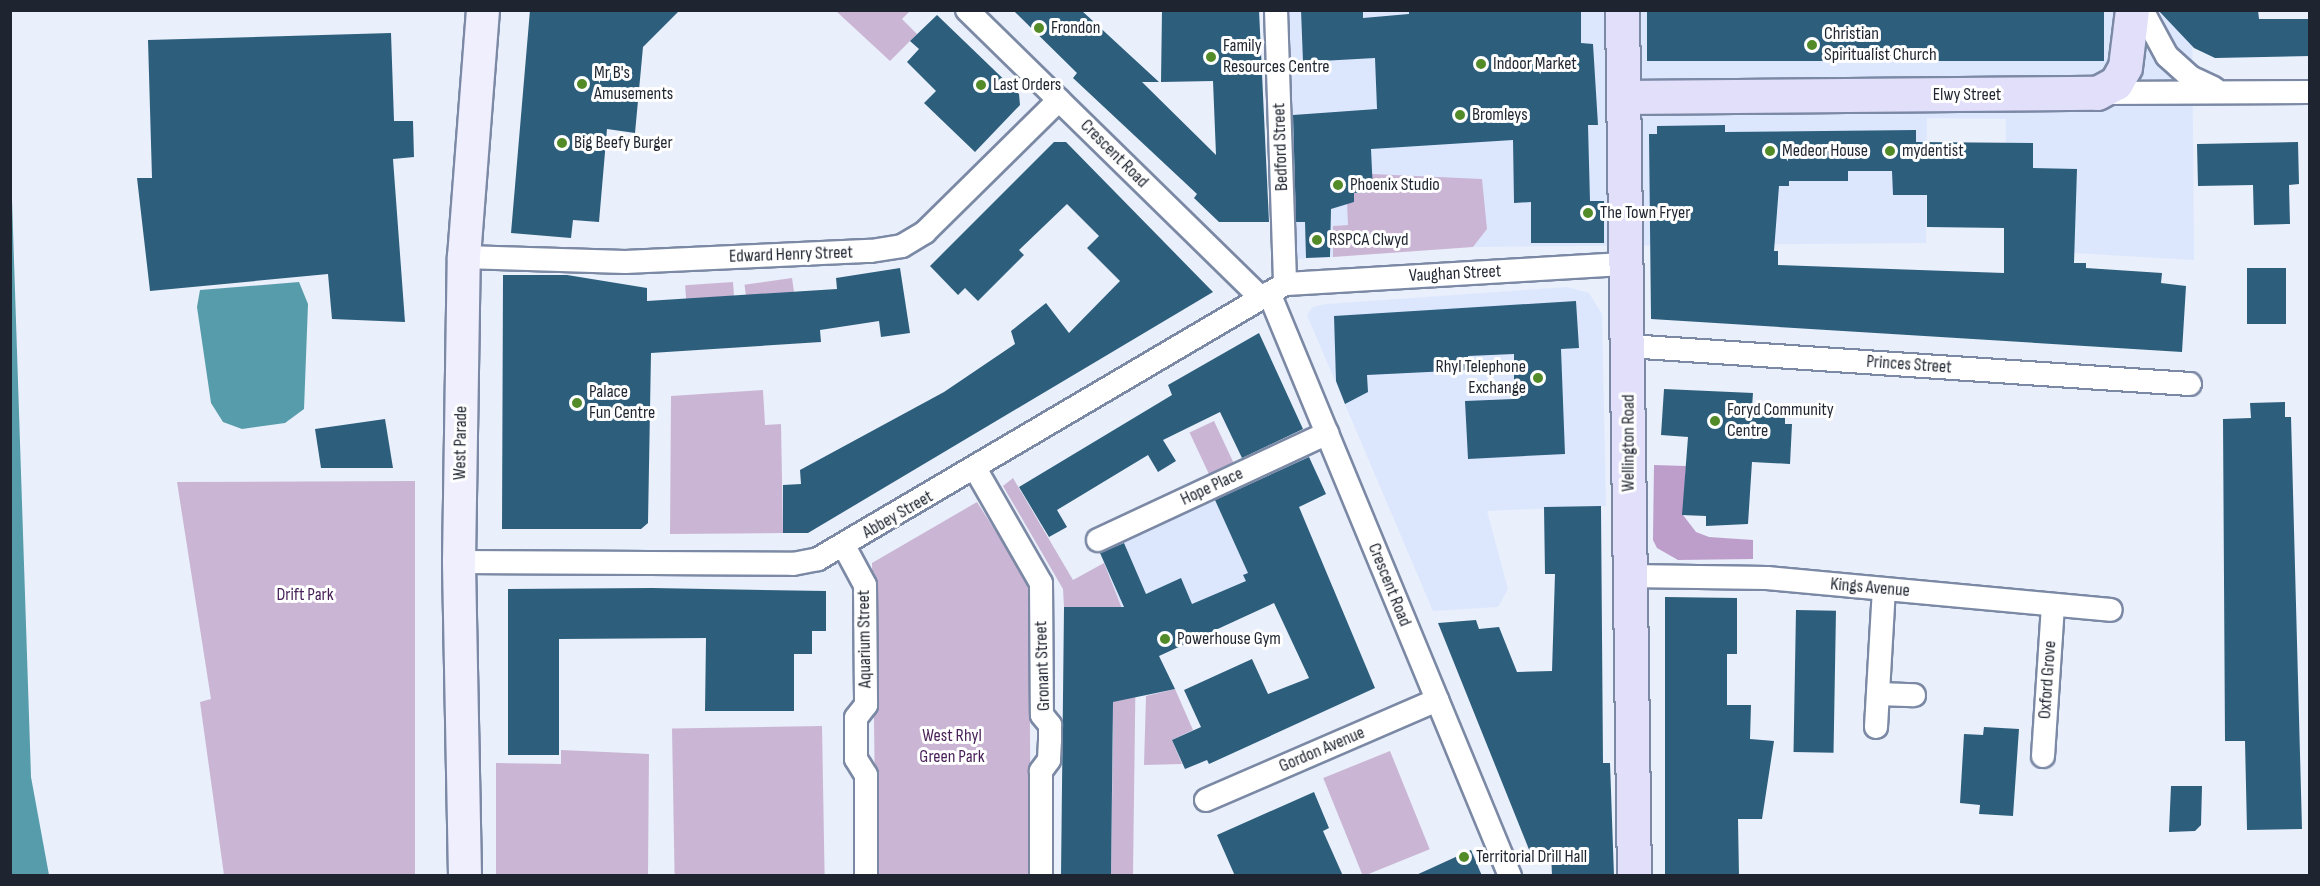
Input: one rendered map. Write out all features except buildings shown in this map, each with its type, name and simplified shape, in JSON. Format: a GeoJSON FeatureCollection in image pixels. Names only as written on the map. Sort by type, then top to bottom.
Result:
{"type":"FeatureCollection","features":[{"type":"Feature","properties":{"kind":"main road","name":"West Parade"},"geometry":{"type":"LineString","coordinates":[[465,876],[459,562],[464,257],[483,10]]}},
{"type":"Feature","properties":{"kind":"main road","name":"Wellington Road"},"geometry":{"type":"LineString","coordinates":[[1622,10],[1634,876]]}},
{"type":"Feature","properties":{"kind":"main road"},"geometry":{"type":"LineString","coordinates":[[2097,93],[2116,83],[2125,67],[2132,10]]}},
{"type":"Feature","properties":{"kind":"main road","name":"Elwy Street"},"geometry":{"type":"LineString","coordinates":[[1624,98],[2097,93]]}},
{"type":"Feature","properties":{"kind":"street","name":"Crescent Road"},"geometry":{"type":"LineString","coordinates":[[967,10],[1059,100],[1272,292],[1327,433],[1510,876]]}},
{"type":"Feature","properties":{"kind":"street","name":"Bedford Street"},"geometry":{"type":"LineString","coordinates":[[1272,292],[1276,10]]}},
{"type":"Feature","properties":{"kind":"street"},"geometry":{"type":"LineString","coordinates":[[2142,10],[2167,56],[2190,77],[2220,90]]}},
{"type":"Feature","properties":{"kind":"street","name":"Elwy Street"},"geometry":{"type":"LineString","coordinates":[[2097,93],[2220,90],[2310,92]]}},
{"type":"Feature","properties":{"kind":"street","name":"Edward Henry Street"},"geometry":{"type":"LineString","coordinates":[[464,257],[625,262],[871,251],[902,246],[925,232],[1059,100]]}},
{"type":"Feature","properties":{"kind":"street","name":"Vaughan Street"},"geometry":{"type":"LineString","coordinates":[[1272,292],[1624,264]]}},
{"type":"Feature","properties":{"kind":"street","name":"Abbey Street"},"geometry":{"type":"LineString","coordinates":[[459,562],[793,564],[818,559],[976,470],[1272,292]]}},
{"type":"Feature","properties":{"kind":"street","name":"Princes Street"},"geometry":{"type":"LineString","coordinates":[[1628,346],[2190,384]]}},
{"type":"Feature","properties":{"kind":"street","name":"Hope Place"},"geometry":{"type":"LineString","coordinates":[[1098,540],[1327,433]]}},
{"type":"Feature","properties":{"kind":"street","name":"Gronant Street"},"geometry":{"type":"LineString","coordinates":[[976,470],[1041,583],[1042,715],[1050,725],[1050,740],[1049,760],[1041,771],[1041,876]]}},
{"type":"Feature","properties":{"kind":"street","name":"Aquarium Street"},"geometry":{"type":"LineString","coordinates":[[844,546],[865,585],[866,705],[856,718],[856,759],[866,775],[866,876]]}},
{"type":"Feature","properties":{"kind":"street","name":"Kings Avenue"},"geometry":{"type":"LineString","coordinates":[[1629,576],[1767,579],[2111,610]]}},
{"type":"Feature","properties":{"kind":"street"},"geometry":{"type":"LineString","coordinates":[[1876,727],[1884,589]]}},
{"type":"Feature","properties":{"kind":"street","name":"Oxford Grove"},"geometry":{"type":"LineString","coordinates":[[2043,756],[2053,605]]}},
{"type":"Feature","properties":{"kind":"street"},"geometry":{"type":"LineString","coordinates":[[1878,694],[1914,695]]}},
{"type":"Feature","properties":{"kind":"street","name":"Gordon Avenue"},"geometry":{"type":"LineString","coordinates":[[1206,800],[1437,700]]}},
{"type":"Feature","properties":{"kind":"shaded area"},"geometry":{"type":"Polygon","coordinates":[[[1288,11],[2192,11],[2194,260],[2004,249],[2006,119],[1927,118],[1926,243],[1473,247],[1487,229],[1348,225],[1333,226],[1333,257],[1297,259],[1288,11]]]}},
{"type":"Feature","properties":{"kind":"shaded area"},"geometry":{"type":"Polygon","coordinates":[[[1567,287],[1589,293],[1602,314],[1606,506],[1487,511],[1508,589],[1498,607],[1433,611],[1307,315],[1313,307],[1326,304],[1567,287]]]}},
{"type":"Feature","properties":{"kind":"shaded area"},"geometry":{"type":"Polygon","coordinates":[[[1307,452],[1326,494],[1289,512],[1254,611],[1159,656],[1175,689],[1136,697],[1136,644],[1098,548],[1307,452]]]}},
{"type":"Feature","properties":{"kind":"shaded area"},"geometry":{"type":"Polygon","coordinates":[[[1654,465],[1686,466],[1683,515],[1696,532],[1709,537],[1753,540],[1753,559],[1678,560],[1657,548],[1653,540],[1654,465]]]}},
{"type":"Feature","properties":{"kind":"green space"},"geometry":{"type":"Polygon","coordinates":[[[836,11],[910,11],[902,19],[917,34],[890,61],[836,11]]]}},
{"type":"Feature","properties":{"kind":"green space"},"geometry":{"type":"Polygon","coordinates":[[[1372,174],[1482,179],[1487,229],[1473,247],[1333,257],[1333,226],[1348,225],[1347,203],[1354,202],[1354,193],[1372,192],[1372,174]]]}},
{"type":"Feature","properties":{"kind":"green space"},"geometry":{"type":"Polygon","coordinates":[[[792,278],[794,292],[746,299],[744,285],[792,278]]]}},
{"type":"Feature","properties":{"kind":"green space"},"geometry":{"type":"Polygon","coordinates":[[[733,282],[734,296],[686,299],[685,285],[733,282]]]}},
{"type":"Feature","properties":{"kind":"green space"},"geometry":{"type":"Polygon","coordinates":[[[763,390],[765,425],[781,424],[783,533],[670,534],[671,396],[763,390]]]}},
{"type":"Feature","properties":{"kind":"green space"},"geometry":{"type":"Polygon","coordinates":[[[1214,421],[1234,464],[1209,475],[1190,432],[1214,421]]]}},
{"type":"Feature","properties":{"kind":"green space"},"geometry":{"type":"Polygon","coordinates":[[[1013,478],[1073,580],[1104,563],[1136,644],[1133,875],[1111,875],[1113,732],[1108,607],[1064,607],[1063,589],[1003,486],[1013,478]]]}},
{"type":"Feature","properties":{"kind":"green space","name":"Drift Park"},"geometry":{"type":"Polygon","coordinates":[[[415,481],[415,875],[224,875],[200,702],[211,699],[177,482],[415,481]]]}},
{"type":"Feature","properties":{"kind":"green space","name":"West Rhyl Green Park"},"geometry":{"type":"Polygon","coordinates":[[[977,502],[1026,579],[1029,592],[1031,875],[876,875],[872,563],[977,502]]]}},
{"type":"Feature","properties":{"kind":"green space"},"geometry":{"type":"Polygon","coordinates":[[[1175,689],[1193,730],[1172,740],[1182,764],[1144,765],[1146,696],[1175,689]]]}},
{"type":"Feature","properties":{"kind":"green space"},"geometry":{"type":"Polygon","coordinates":[[[822,726],[825,875],[675,876],[672,729],[822,726]]]}},
{"type":"Feature","properties":{"kind":"green space"},"geometry":{"type":"Polygon","coordinates":[[[561,750],[649,754],[648,875],[496,875],[496,763],[561,764],[561,750]]]}},
{"type":"Feature","properties":{"kind":"green space"},"geometry":{"type":"Polygon","coordinates":[[[1390,751],[1430,849],[1363,876],[1323,778],[1390,751]]]}},
{"type":"Feature","properties":{"kind":"water"},"geometry":{"type":"Polygon","coordinates":[[[11,169],[31,777],[49,875],[11,875],[11,169]]]}},
{"type":"Feature","properties":{"kind":"water"},"geometry":{"type":"Polygon","coordinates":[[[299,282],[308,304],[304,409],[285,423],[242,429],[223,422],[211,403],[197,307],[200,290],[299,282]]]}},
{"type":"Feature","properties":{"kind":"place","name":"Frondon"},"geometry":{"type":"Point","coordinates":[1039,28]}},
{"type":"Feature","properties":{"kind":"place","name":"Christian Spiritualist Church"},"geometry":{"type":"Point","coordinates":[1812,45]}},
{"type":"Feature","properties":{"kind":"place","name":"Family Resources Centre"},"geometry":{"type":"Point","coordinates":[1211,57]}},
{"type":"Feature","properties":{"kind":"place","name":"Indoor Market"},"geometry":{"type":"Point","coordinates":[1481,64]}},
{"type":"Feature","properties":{"kind":"place","name":"Mr B's Amusements"},"geometry":{"type":"Point","coordinates":[582,84]}},
{"type":"Feature","properties":{"kind":"place","name":"Last Orders"},"geometry":{"type":"Point","coordinates":[981,85]}},
{"type":"Feature","properties":{"kind":"place","name":"Bromleys"},"geometry":{"type":"Point","coordinates":[1460,115]}},
{"type":"Feature","properties":{"kind":"place","name":"Big Beefy Burger"},"geometry":{"type":"Point","coordinates":[562,143]}},
{"type":"Feature","properties":{"kind":"place","name":"Medeor House"},"geometry":{"type":"Point","coordinates":[1770,151]}},
{"type":"Feature","properties":{"kind":"place","name":"mydentist"},"geometry":{"type":"Point","coordinates":[1890,151]}},
{"type":"Feature","properties":{"kind":"place","name":"Phoenix Studio"},"geometry":{"type":"Point","coordinates":[1338,185]}},
{"type":"Feature","properties":{"kind":"place","name":"The Town Fryer"},"geometry":{"type":"Point","coordinates":[1588,213]}},
{"type":"Feature","properties":{"kind":"place","name":"RSPCA Clwyd"},"geometry":{"type":"Point","coordinates":[1317,240]}},
{"type":"Feature","properties":{"kind":"place","name":"Rhyl Telephone Exchange"},"geometry":{"type":"Point","coordinates":[1538,378]}},
{"type":"Feature","properties":{"kind":"place","name":"Palace Fun Centre"},"geometry":{"type":"Point","coordinates":[577,403]}},
{"type":"Feature","properties":{"kind":"place","name":"Foryd Community Centre"},"geometry":{"type":"Point","coordinates":[1715,421]}},
{"type":"Feature","properties":{"kind":"place","name":"Powerhouse Gym"},"geometry":{"type":"Point","coordinates":[1165,639]}},
{"type":"Feature","properties":{"kind":"place","name":"Territorial Drill Hall"},"geometry":{"type":"Point","coordinates":[1464,857]}}]}
